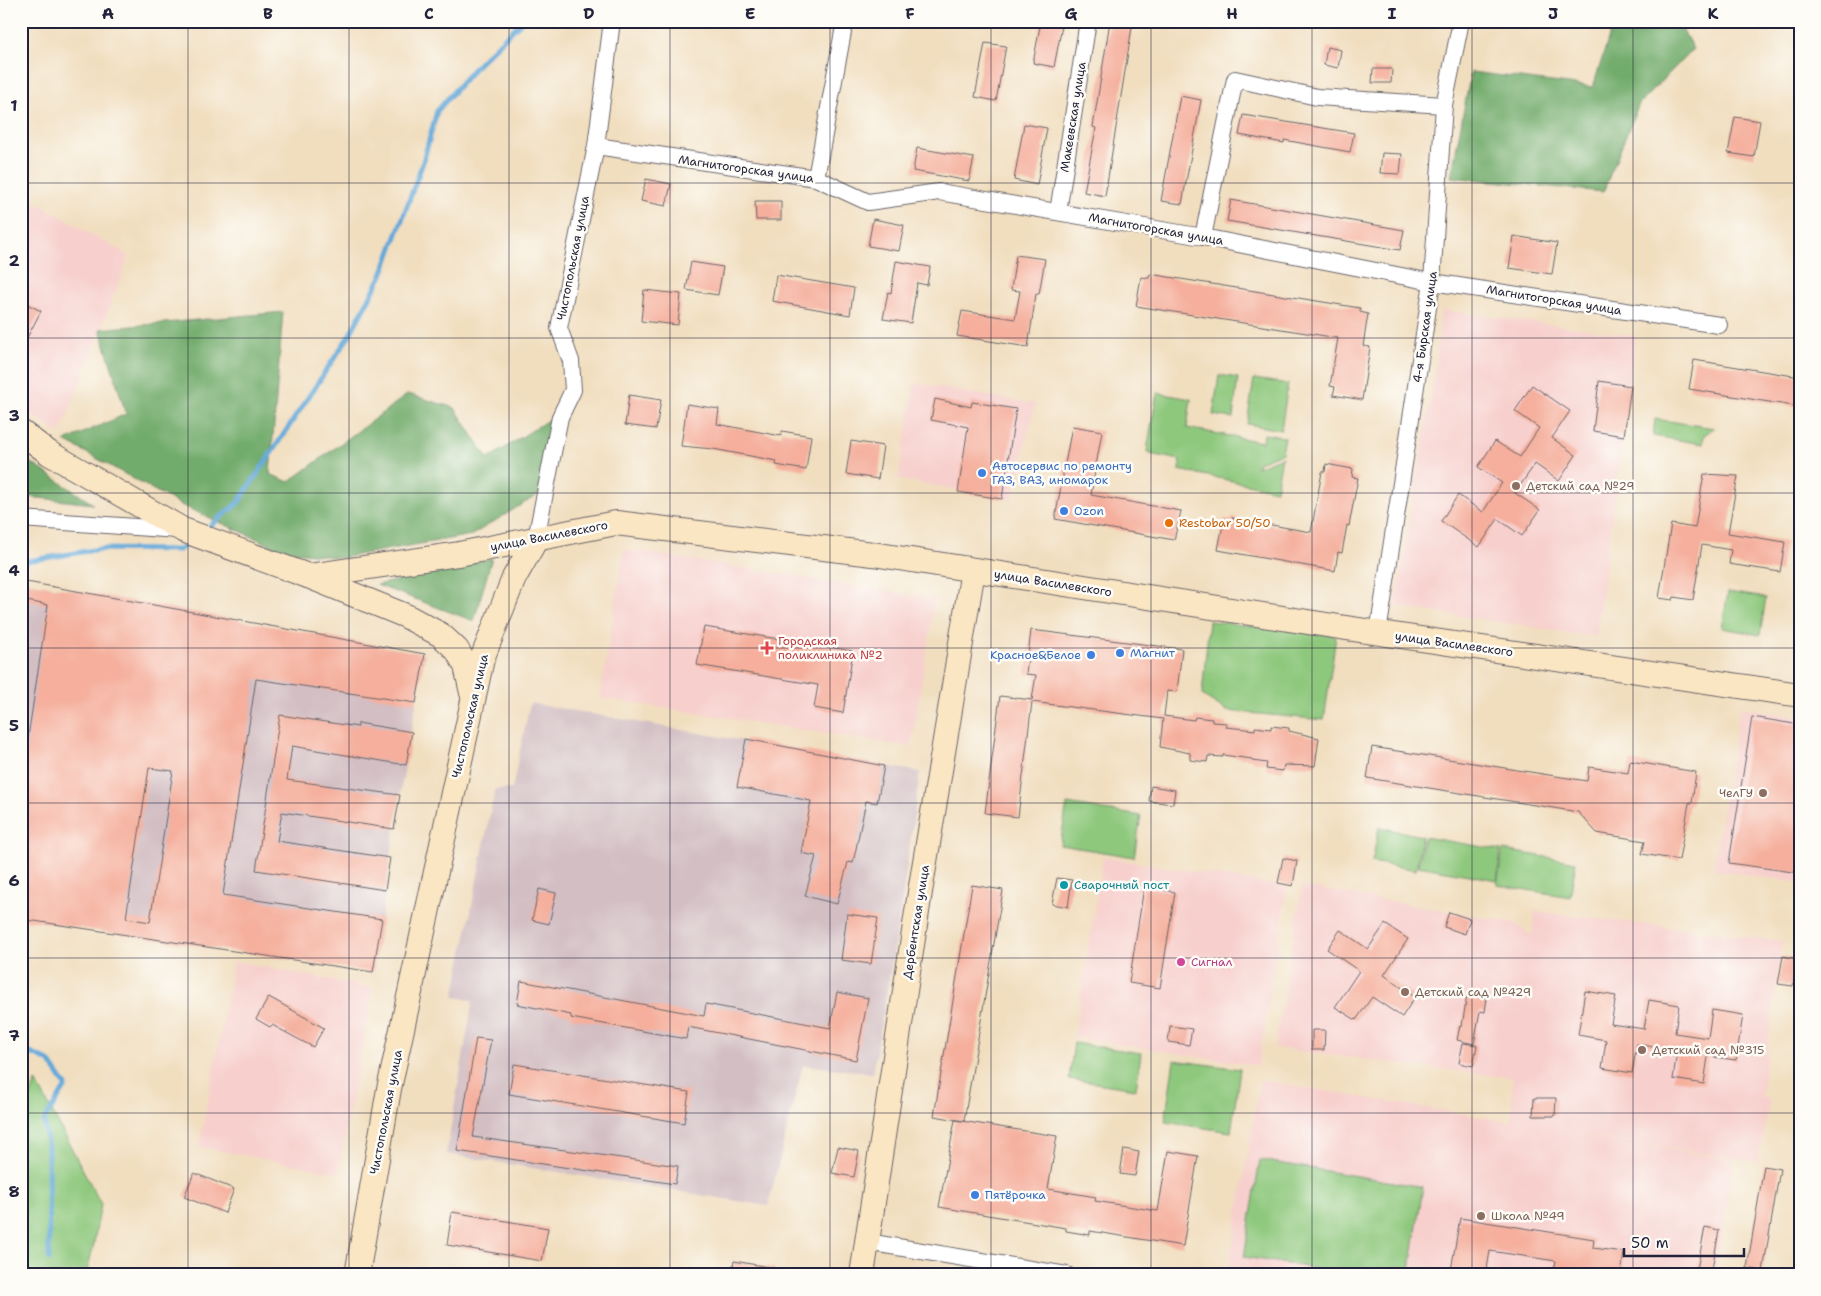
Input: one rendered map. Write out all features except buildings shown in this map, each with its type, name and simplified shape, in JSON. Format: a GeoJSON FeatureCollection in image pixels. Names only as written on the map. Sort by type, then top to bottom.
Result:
{"type":"FeatureCollection","features":[{"type":"Feature","properties":{"kind":"street","name":"Чистопольская улица"},"geometry":{"type":"LineString","coordinates":[[357,1275],[389,1089],[482,659],[514,578],[536,539],[560,417],[573,390],[571,361],[559,328],[596,146],[612,21]]}},
{"type":"Feature","properties":{"kind":"street"},"geometry":{"type":"LineString","coordinates":[[816,178],[845,21]]}},
{"type":"Feature","properties":{"kind":"street","name":"Макеевская улица"},"geometry":{"type":"LineString","coordinates":[[1058,212],[1088,21]]}},
{"type":"Feature","properties":{"kind":"street","name":"4-я Бирская улица"},"geometry":{"type":"LineString","coordinates":[[1378,633],[1432,282],[1444,105],[1461,21]]}},
{"type":"Feature","properties":{"kind":"street"},"geometry":{"type":"LineString","coordinates":[[1203,237],[1235,79],[1317,96],[1444,105]]}},
{"type":"Feature","properties":{"kind":"street","name":"Магнитогорская улица"},"geometry":{"type":"LineString","coordinates":[[596,146],[816,178],[868,202],[939,192],[1203,237],[1432,282],[1719,325]]}},
{"type":"Feature","properties":{"kind":"street"},"geometry":{"type":"LineString","coordinates":[[21,432],[50,453],[183,530],[308,576],[406,616],[441,635],[457,650],[466,666],[473,697]]}},
{"type":"Feature","properties":{"kind":"street"},"geometry":{"type":"LineString","coordinates":[[21,519],[183,530]]}},
{"type":"Feature","properties":{"kind":"street","name":"улица Василевского"},"geometry":{"type":"LineString","coordinates":[[308,576],[459,554],[616,523],[873,554],[1378,633],[1800,695]]}},
{"type":"Feature","properties":{"kind":"street","name":"Дербентская улица"},"geometry":{"type":"LineString","coordinates":[[862,1275],[920,892],[973,570]]}},
{"type":"Feature","properties":{"kind":"street"},"geometry":{"type":"LineString","coordinates":[[867,1242],[1067,1275]]}},
{"type":"Feature","properties":{"kind":"shaded area"},"geometry":{"type":"Polygon","coordinates":[[[38,203],[129,256],[60,434],[21,406],[21,221],[38,203]]]}},
{"type":"Feature","properties":{"kind":"shaded area","name":"Детский сад №29"},"geometry":{"type":"Polygon","coordinates":[[[1441,310],[1636,336],[1596,637],[1395,606],[1436,366],[1441,310]]]}},
{"type":"Feature","properties":{"kind":"shaded area"},"geometry":{"type":"Polygon","coordinates":[[[915,383],[1035,404],[1012,500],[898,479],[915,383]]]}},
{"type":"Feature","properties":{"kind":"shaded area","name":"Городская поликлиника №2"},"geometry":{"type":"Polygon","coordinates":[[[624,549],[935,599],[911,747],[600,698],[624,549]]]}},
{"type":"Feature","properties":{"kind":"shaded area"},"geometry":{"type":"Polygon","coordinates":[[[21,581],[425,654],[400,795],[373,972],[21,919],[21,581]]]}},
{"type":"Feature","properties":{"kind":"shaded area"},"geometry":{"type":"Polygon","coordinates":[[[530,703],[920,772],[900,914],[873,1073],[803,1065],[768,1206],[446,1154],[473,1000],[454,997],[495,789],[512,789],[530,703]]]}},
{"type":"Feature","properties":{"kind":"shaded area","name":"ЧелГУ"},"geometry":{"type":"Polygon","coordinates":[[[1740,707],[1800,717],[1800,883],[1713,869],[1740,707]]]}},
{"type":"Feature","properties":{"kind":"shaded area","name":"Сигнал"},"geometry":{"type":"Polygon","coordinates":[[[1103,857],[1287,887],[1258,1066],[1074,1037],[1103,857]]]}},
{"type":"Feature","properties":{"kind":"shaded area"},"geometry":{"type":"Polygon","coordinates":[[[1302,886],[1515,923],[1532,936],[1535,911],[1782,941],[1761,1097],[1770,1099],[1758,1162],[1520,1124],[1734,1160],[1715,1275],[1242,1275],[1228,1272],[1260,1080],[1511,1122],[1513,1078],[1275,1048],[1302,886]]]}},
{"type":"Feature","properties":{"kind":"shaded area"},"geometry":{"type":"Polygon","coordinates":[[[234,961],[373,988],[338,1173],[199,1147],[234,961]]]}},
{"type":"Feature","properties":{"kind":"shaded area"},"geometry":{"type":"Polygon","coordinates":[[[886,1262],[933,1275],[883,1275],[886,1262]]]}},
{"type":"Feature","properties":{"kind":"green space"},"geometry":{"type":"Polygon","coordinates":[[[1614,21],[1678,21],[1693,49],[1639,104],[1603,192],[1451,177],[1471,72],[1593,87],[1614,21]]]}},
{"type":"Feature","properties":{"kind":"green space"},"geometry":{"type":"Polygon","coordinates":[[[283,312],[270,474],[289,482],[408,394],[455,408],[488,459],[551,418],[539,494],[472,535],[340,558],[282,550],[181,505],[65,441],[126,414],[100,329],[283,312]]]}},
{"type":"Feature","properties":{"kind":"green space"},"geometry":{"type":"Polygon","coordinates":[[[1219,375],[1238,378],[1233,418],[1213,415],[1219,375]]]}},
{"type":"Feature","properties":{"kind":"green space"},"geometry":{"type":"Polygon","coordinates":[[[1254,379],[1288,384],[1281,430],[1247,424],[1254,379]]]}},
{"type":"Feature","properties":{"kind":"green space"},"geometry":{"type":"Polygon","coordinates":[[[1157,393],[1191,399],[1187,428],[1262,442],[1264,434],[1285,437],[1282,453],[1259,462],[1257,467],[1282,457],[1276,490],[1179,470],[1180,460],[1150,454],[1147,451],[1157,393]]]}},
{"type":"Feature","properties":{"kind":"green space"},"geometry":{"type":"Polygon","coordinates":[[[1655,419],[1714,428],[1704,435],[1703,444],[1653,436],[1655,419]]]}},
{"type":"Feature","properties":{"kind":"green space"},"geometry":{"type":"Polygon","coordinates":[[[21,456],[93,504],[21,496],[21,456]]]}},
{"type":"Feature","properties":{"kind":"green space"},"geometry":{"type":"Polygon","coordinates":[[[492,558],[474,621],[377,585],[492,558]]]}},
{"type":"Feature","properties":{"kind":"green space"},"geometry":{"type":"Polygon","coordinates":[[[1728,592],[1766,598],[1760,635],[1722,628],[1728,592]]]}},
{"type":"Feature","properties":{"kind":"green space"},"geometry":{"type":"Polygon","coordinates":[[[1209,621],[1336,636],[1324,720],[1227,711],[1202,695],[1209,621]]]}},
{"type":"Feature","properties":{"kind":"green space"},"geometry":{"type":"Polygon","coordinates":[[[1067,804],[1141,816],[1134,857],[1060,845],[1067,804]]]}},
{"type":"Feature","properties":{"kind":"green space"},"geometry":{"type":"Polygon","coordinates":[[[1379,827],[1422,836],[1416,870],[1372,862],[1379,827]]]}},
{"type":"Feature","properties":{"kind":"green space"},"geometry":{"type":"Polygon","coordinates":[[[1424,837],[1501,850],[1497,880],[1418,866],[1424,837]]]}},
{"type":"Feature","properties":{"kind":"green space"},"geometry":{"type":"Polygon","coordinates":[[[1503,850],[1576,862],[1570,897],[1497,885],[1503,850]]]}},
{"type":"Feature","properties":{"kind":"green space"},"geometry":{"type":"Polygon","coordinates":[[[1074,1043],[1141,1053],[1136,1089],[1069,1079],[1074,1043]]]}},
{"type":"Feature","properties":{"kind":"green space"},"geometry":{"type":"Polygon","coordinates":[[[1174,1060],[1240,1069],[1231,1132],[1165,1122],[1174,1060]]]}},
{"type":"Feature","properties":{"kind":"green space"},"geometry":{"type":"Polygon","coordinates":[[[36,1081],[101,1204],[86,1275],[21,1275],[21,1123],[36,1081]]]}},
{"type":"Feature","properties":{"kind":"green space"},"geometry":{"type":"Polygon","coordinates":[[[1260,1160],[1423,1187],[1409,1275],[1356,1275],[1244,1257],[1260,1160]]]}},
{"type":"Feature","properties":{"kind":"waterway"},"geometry":{"type":"LineString","coordinates":[[204,531],[238,503],[349,336],[382,275],[423,162],[437,111],[475,67],[522,21]]}},
{"type":"Feature","properties":{"kind":"waterway"},"geometry":{"type":"LineString","coordinates":[[21,562],[100,549],[179,550],[191,541]]}},
{"type":"Feature","properties":{"kind":"waterway"},"geometry":{"type":"LineString","coordinates":[[21,1049],[49,1061],[66,1086],[44,1121],[48,1149],[49,1259]]}},
{"type":"Feature","properties":{"kind":"place","name":"Автосервис по ремонту ГАЗ, ВАЗ, иномарок"},"geometry":{"type":"Point","coordinates":[982,473]}},
{"type":"Feature","properties":{"kind":"place","name":"Детский сад №29"},"geometry":{"type":"Point","coordinates":[1516,486]}},
{"type":"Feature","properties":{"kind":"place","name":"Ozon"},"geometry":{"type":"Point","coordinates":[1064,511]}},
{"type":"Feature","properties":{"kind":"place","name":"Restobar 50/50"},"geometry":{"type":"Point","coordinates":[1169,523]}},
{"type":"Feature","properties":{"kind":"place","name":"Городская поликлиника №2"},"geometry":{"type":"Point","coordinates":[767,648]}},
{"type":"Feature","properties":{"kind":"place","name":"Магнит"},"geometry":{"type":"Point","coordinates":[1120,653]}},
{"type":"Feature","properties":{"kind":"place","name":"Красное&Белое"},"geometry":{"type":"Point","coordinates":[1091,655]}},
{"type":"Feature","properties":{"kind":"place","name":"ЧелГУ"},"geometry":{"type":"Point","coordinates":[1763,793]}},
{"type":"Feature","properties":{"kind":"place","name":"Сварочный пост"},"geometry":{"type":"Point","coordinates":[1064,885]}},
{"type":"Feature","properties":{"kind":"place","name":"Сигнал"},"geometry":{"type":"Point","coordinates":[1181,962]}},
{"type":"Feature","properties":{"kind":"place","name":"Детский сад №429"},"geometry":{"type":"Point","coordinates":[1405,992]}},
{"type":"Feature","properties":{"kind":"place","name":"Детский сад №315"},"geometry":{"type":"Point","coordinates":[1642,1050]}},
{"type":"Feature","properties":{"kind":"place","name":"Пятёрочка"},"geometry":{"type":"Point","coordinates":[975,1195]}},
{"type":"Feature","properties":{"kind":"place","name":"Школа №49"},"geometry":{"type":"Point","coordinates":[1481,1216]}}]}
